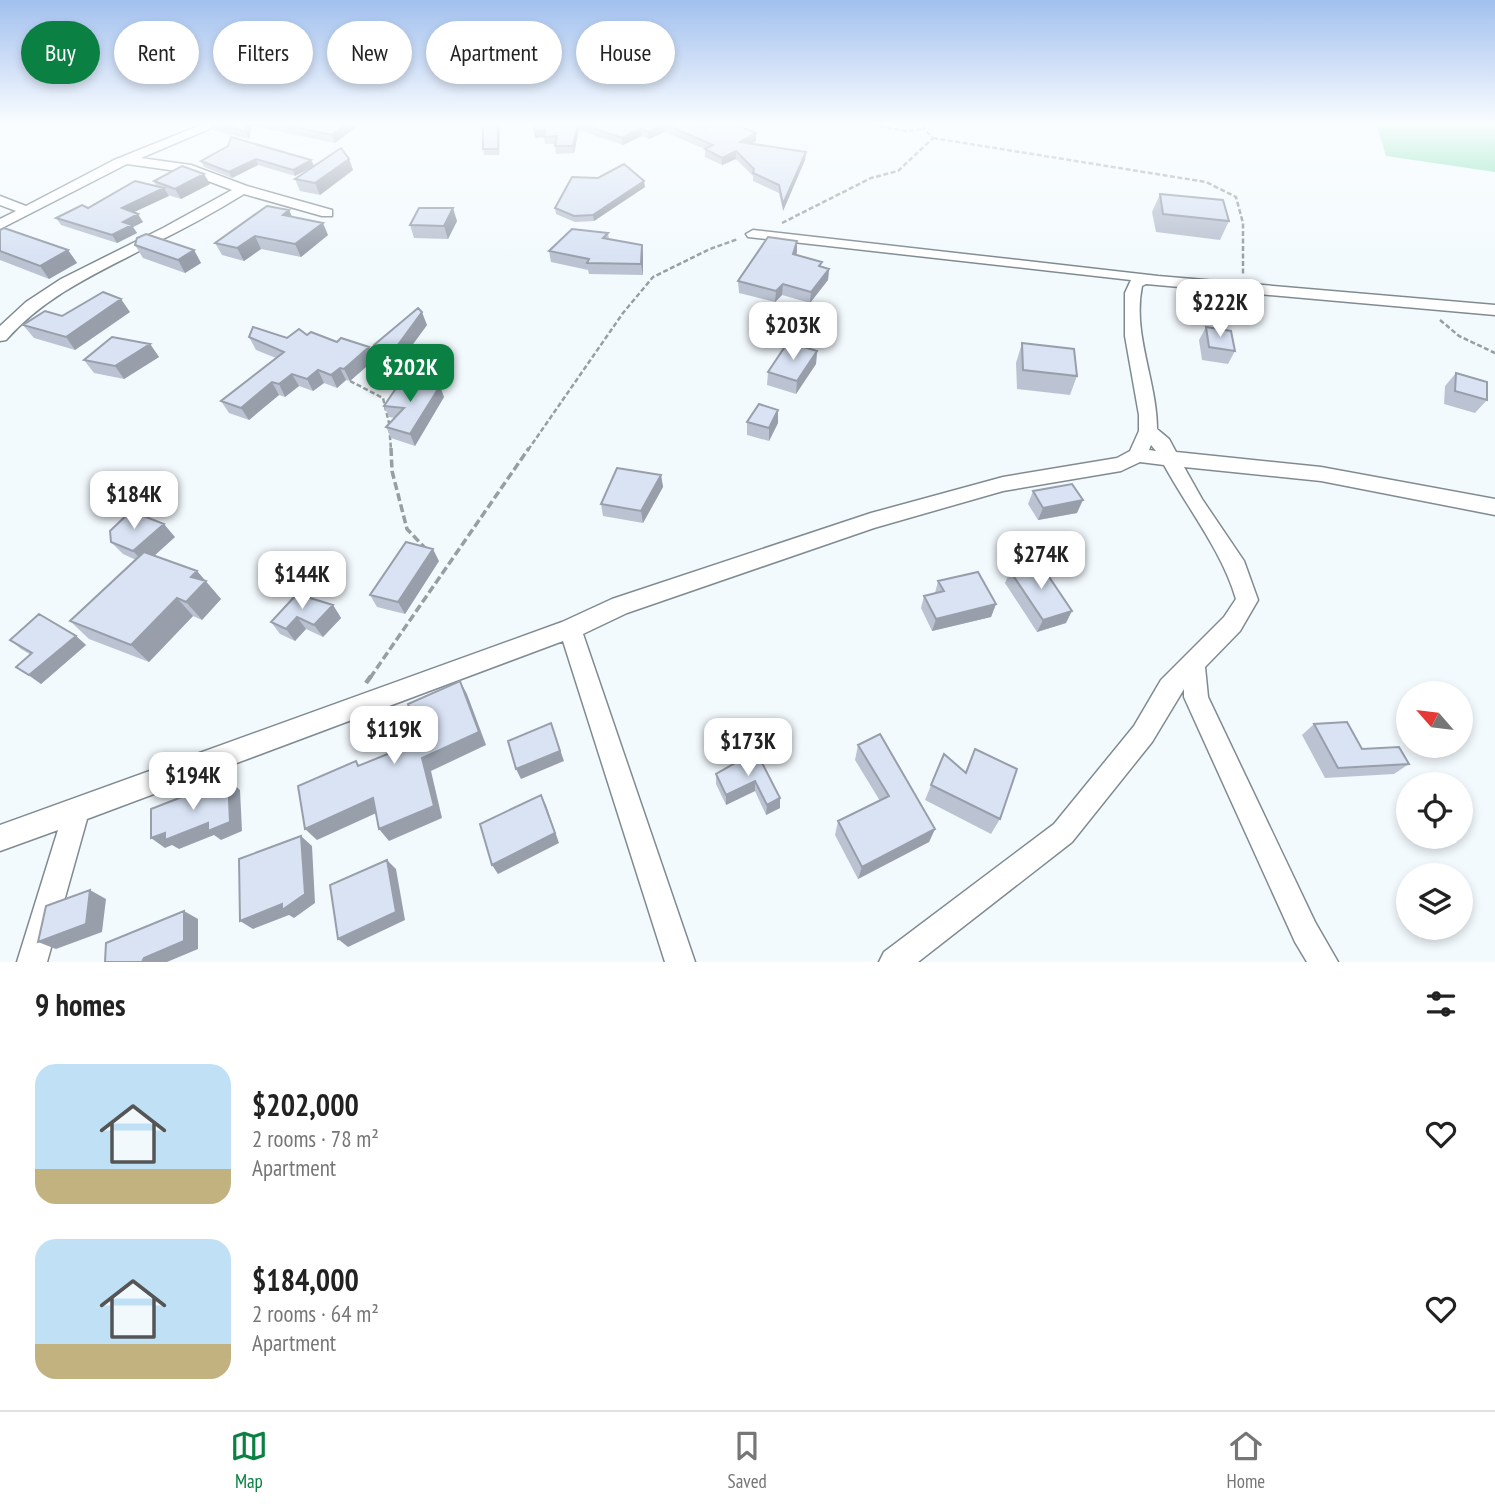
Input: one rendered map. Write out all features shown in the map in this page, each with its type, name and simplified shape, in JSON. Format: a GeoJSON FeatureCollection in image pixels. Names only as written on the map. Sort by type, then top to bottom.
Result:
{"type":"FeatureCollection","features":[{"type":"Feature","properties":{"kind":"street"},"geometry":{"type":"LineString","coordinates":[[0,225],[110,168]]}},
{"type":"Feature","properties":{"kind":"street"},"geometry":{"type":"LineString","coordinates":[[185,168],[242,189],[327,214]]}},
{"type":"Feature","properties":{"kind":"street"},"geometry":{"type":"LineString","coordinates":[[0,336],[19,313],[62,283],[177,227],[242,189]]}},
{"type":"Feature","properties":{"kind":"street"},"geometry":{"type":"LineString","coordinates":[[0,200],[27,211]]}},
{"type":"Feature","properties":{"kind":"street"},"geometry":{"type":"LineString","coordinates":[[753,234],[1244,288],[1495,310]]}},
{"type":"Feature","properties":{"kind":"street"},"geometry":{"type":"LineString","coordinates":[[0,838],[570,629],[620,606],[871,521],[1003,484],[1121,464],[1137,455],[1148,432],[1148,415],[1133,336],[1135,284],[1143,279],[1173,280]]}},
{"type":"Feature","properties":{"kind":"street"},"geometry":{"type":"LineString","coordinates":[[894,962],[1063,833],[1143,734],[1169,688],[1232,624],[1247,600],[1237,567],[1195,504],[1162,444],[1148,432]]}},
{"type":"Feature","properties":{"kind":"street"},"geometry":{"type":"LineString","coordinates":[[1137,455],[1296,470],[1495,507]]}},
{"type":"Feature","properties":{"kind":"street"},"geometry":{"type":"LineString","coordinates":[[570,629],[680,962]]}},
{"type":"Feature","properties":{"kind":"street"},"geometry":{"type":"LineString","coordinates":[[1193,662],[1196,697],[1216,744],[1240,788],[1305,932],[1323,962]]}},
{"type":"Feature","properties":{"kind":"street"},"geometry":{"type":"LineString","coordinates":[[32,962],[76,812]]}},
{"type":"Feature","properties":{"kind":"path"},"geometry":{"type":"LineString","coordinates":[[345,713],[623,313],[653,277],[710,249],[800,214],[871,178],[902,168]]}},
{"type":"Feature","properties":{"kind":"path"},"geometry":{"type":"LineString","coordinates":[[1118,168],[1206,182],[1236,197],[1243,222],[1244,288]]}},
{"type":"Feature","properties":{"kind":"path"},"geometry":{"type":"LineString","coordinates":[[1421,304],[1459,336],[1495,353]]}},
{"type":"Feature","properties":{"kind":"path"},"geometry":{"type":"LineString","coordinates":[[350,381],[383,398],[389,423],[392,471],[407,530],[431,553]]}},
{"type":"Feature","properties":{"kind":"path"},"geometry":{"type":"LineString","coordinates":[[439,561],[444,570]]}},
{"type":"Feature","properties":{"kind":"green space"},"geometry":{"type":"Polygon","coordinates":[[[1467,168],[1495,168],[1495,172],[1467,168]]]}},
{"type":"Feature","properties":{"kind":"building"},"geometry":{"type":"Polygon","coordinates":[[[178,168],[204,174],[175,189],[154,181],[178,168]]]}},
{"type":"Feature","properties":{"kind":"building"},"geometry":{"type":"Polygon","coordinates":[[[219,168],[238,168],[229,172],[219,168]]]}},
{"type":"Feature","properties":{"kind":"building"},"geometry":{"type":"Polygon","coordinates":[[[311,168],[336,168],[315,183],[295,179],[311,168]]]}},
{"type":"Feature","properties":{"kind":"building"},"geometry":{"type":"Polygon","coordinates":[[[617,168],[629,168],[644,181],[593,215],[574,216],[555,208],[572,177],[598,178],[617,168]]]}},
{"type":"Feature","properties":{"kind":"building"},"geometry":{"type":"Polygon","coordinates":[[[799,168],[783,204],[779,185],[753,173],[754,169],[799,168]]]}},
{"type":"Feature","properties":{"kind":"building"},"geometry":{"type":"Polygon","coordinates":[[[135,181],[164,188],[122,208],[138,214],[123,222],[132,225],[112,235],[56,218],[82,205],[88,208],[135,181]]]}},
{"type":"Feature","properties":{"kind":"building"},"geometry":{"type":"Polygon","coordinates":[[[1160,194],[1223,200],[1229,221],[1163,214],[1160,194]]]}},
{"type":"Feature","properties":{"kind":"building"},"geometry":{"type":"Polygon","coordinates":[[[267,206],[289,210],[283,215],[323,223],[295,244],[255,236],[237,248],[215,243],[267,206]]]}},
{"type":"Feature","properties":{"kind":"building"},"geometry":{"type":"Polygon","coordinates":[[[419,208],[453,208],[444,226],[410,225],[419,208]]]}},
{"type":"Feature","properties":{"kind":"building"},"geometry":{"type":"Polygon","coordinates":[[[4,228],[68,250],[40,266],[0,251],[0,230],[4,228]]]}},
{"type":"Feature","properties":{"kind":"building"},"geometry":{"type":"Polygon","coordinates":[[[572,229],[608,233],[603,238],[642,245],[641,264],[587,263],[589,259],[549,251],[572,229]]]}},
{"type":"Feature","properties":{"kind":"building"},"geometry":{"type":"Polygon","coordinates":[[[146,234],[194,250],[178,260],[135,245],[137,238],[146,234]]]}},
{"type":"Feature","properties":{"kind":"building"},"geometry":{"type":"Polygon","coordinates":[[[768,237],[797,241],[793,254],[822,262],[819,266],[829,269],[811,292],[783,284],[776,291],[738,281],[768,237]]]}},
{"type":"Feature","properties":{"kind":"building"},"geometry":{"type":"Polygon","coordinates":[[[103,292],[121,299],[66,337],[23,325],[45,311],[62,316],[103,292]]]}},
{"type":"Feature","properties":{"kind":"building"},"geometry":{"type":"Polygon","coordinates":[[[418,308],[422,312],[392,353],[374,345],[418,308]]]}},
{"type":"Feature","properties":{"kind":"building"},"geometry":{"type":"Polygon","coordinates":[[[253,327],[287,338],[299,329],[307,335],[311,332],[337,342],[341,338],[369,347],[344,369],[340,368],[331,375],[318,370],[307,379],[292,374],[279,384],[272,382],[241,408],[221,401],[284,352],[249,337],[253,327]]]}},
{"type":"Feature","properties":{"kind":"building"},"geometry":{"type":"Polygon","coordinates":[[[1206,327],[1231,331],[1235,351],[1209,347],[1206,327]]]}},
{"type":"Feature","properties":{"kind":"building"},"geometry":{"type":"Polygon","coordinates":[[[112,337],[150,344],[115,366],[84,360],[112,337]]]}},
{"type":"Feature","properties":{"kind":"building"},"geometry":{"type":"Polygon","coordinates":[[[788,342],[817,351],[797,381],[768,372],[788,342]]]}},
{"type":"Feature","properties":{"kind":"building"},"geometry":{"type":"Polygon","coordinates":[[[1022,343],[1074,349],[1077,376],[1023,370],[1022,343]]]}},
{"type":"Feature","properties":{"kind":"building"},"geometry":{"type":"Polygon","coordinates":[[[1456,373],[1487,382],[1487,400],[1455,391],[1456,373]]]}},
{"type":"Feature","properties":{"kind":"building"},"geometry":{"type":"Polygon","coordinates":[[[401,381],[440,386],[410,434],[386,427],[404,408],[384,406],[401,381]]]}},
{"type":"Feature","properties":{"kind":"building"},"geometry":{"type":"Polygon","coordinates":[[[759,404],[778,410],[769,428],[747,422],[759,404]]]}},
{"type":"Feature","properties":{"kind":"building"},"geometry":{"type":"Polygon","coordinates":[[[617,468],[661,475],[641,511],[601,504],[617,468]]]}},
{"type":"Feature","properties":{"kind":"building"},"geometry":{"type":"Polygon","coordinates":[[[1072,484],[1083,500],[1043,508],[1033,491],[1072,484]]]}},
{"type":"Feature","properties":{"kind":"building"},"geometry":{"type":"Polygon","coordinates":[[[131,511],[164,524],[133,551],[111,542],[110,531],[131,511]]]}},
{"type":"Feature","properties":{"kind":"building"},"geometry":{"type":"Polygon","coordinates":[[[406,542],[433,549],[398,602],[370,595],[406,542]]]}},
{"type":"Feature","properties":{"kind":"building"},"geometry":{"type":"Polygon","coordinates":[[[144,552],[197,571],[191,577],[206,581],[186,602],[177,598],[131,645],[70,621],[144,552]]]}},
{"type":"Feature","properties":{"kind":"building"},"geometry":{"type":"Polygon","coordinates":[[[1039,562],[1072,611],[1043,620],[1010,571],[1039,562]]]}},
{"type":"Feature","properties":{"kind":"building"},"geometry":{"type":"Polygon","coordinates":[[[978,572],[996,604],[936,619],[924,596],[944,591],[938,581],[978,572]]]}},
{"type":"Feature","properties":{"kind":"building"},"geometry":{"type":"Polygon","coordinates":[[[297,594],[333,605],[314,625],[297,617],[286,629],[271,622],[297,594]]]}},
{"type":"Feature","properties":{"kind":"building"},"geometry":{"type":"Polygon","coordinates":[[[39,614],[76,636],[29,675],[16,667],[32,653],[10,640],[39,614]]]}},
{"type":"Feature","properties":{"kind":"building"},"geometry":{"type":"Polygon","coordinates":[[[460,681],[479,732],[422,758],[434,806],[379,829],[373,798],[305,829],[298,786],[356,761],[358,766],[420,741],[408,704],[460,681]]]}},
{"type":"Feature","properties":{"kind":"building"},"geometry":{"type":"Polygon","coordinates":[[[1347,722],[1362,749],[1396,747],[1396,758],[1405,758],[1409,764],[1338,768],[1314,724],[1347,722]]]}},
{"type":"Feature","properties":{"kind":"building"},"geometry":{"type":"Polygon","coordinates":[[[551,723],[560,751],[516,769],[508,741],[551,723]]]}},
{"type":"Feature","properties":{"kind":"building"},"geometry":{"type":"Polygon","coordinates":[[[880,734],[935,829],[862,867],[838,821],[889,796],[858,745],[880,734]]]}},
{"type":"Feature","properties":{"kind":"building"},"geometry":{"type":"Polygon","coordinates":[[[975,749],[1017,769],[1000,819],[931,785],[944,754],[966,773],[975,749]]]}},
{"type":"Feature","properties":{"kind":"building"},"geometry":{"type":"Polygon","coordinates":[[[756,751],[780,798],[767,805],[755,781],[726,795],[716,774],[756,751]]]}},
{"type":"Feature","properties":{"kind":"building"},"geometry":{"type":"Polygon","coordinates":[[[228,779],[230,822],[208,831],[208,823],[165,840],[165,833],[151,838],[151,809],[228,779]]]}},
{"type":"Feature","properties":{"kind":"building"},"geometry":{"type":"Polygon","coordinates":[[[541,795],[555,833],[492,865],[480,824],[541,795]]]}},
{"type":"Feature","properties":{"kind":"building"},"geometry":{"type":"Polygon","coordinates":[[[301,836],[305,894],[282,910],[282,904],[240,921],[239,859],[301,836]]]}},
{"type":"Feature","properties":{"kind":"building"},"geometry":{"type":"Polygon","coordinates":[[[387,860],[396,912],[338,939],[330,885],[387,860]]]}},
{"type":"Feature","properties":{"kind":"building"},"geometry":{"type":"Polygon","coordinates":[[[90,890],[86,924],[38,942],[46,906],[90,890]]]}},
{"type":"Feature","properties":{"kind":"building"},"geometry":{"type":"Polygon","coordinates":[[[184,911],[184,941],[144,958],[142,962],[105,962],[106,943],[184,911]]]}}]}
